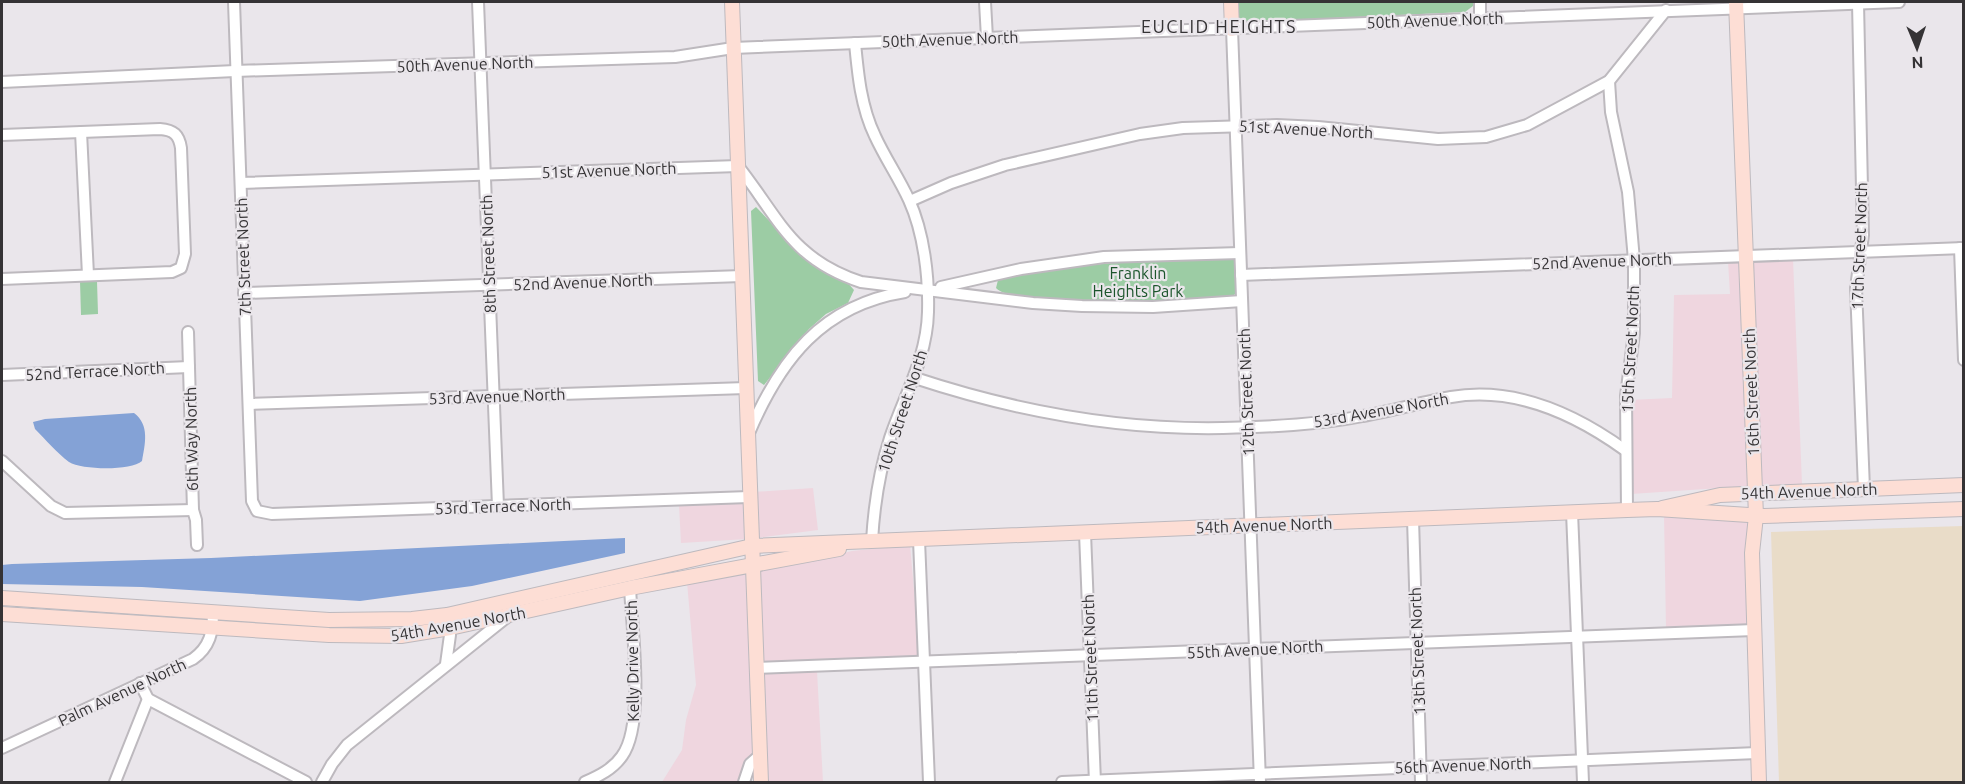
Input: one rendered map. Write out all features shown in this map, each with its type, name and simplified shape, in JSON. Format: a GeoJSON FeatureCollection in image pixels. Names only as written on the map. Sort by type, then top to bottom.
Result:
{"type":"FeatureCollection","features":[{"type":"Feature","properties":{"kind":"main road"},"geometry":{"type":"LineString","coordinates":[[732,2],[761,783]]}},
{"type":"Feature","properties":{"kind":"main road","name":"12th Street North"},"geometry":{"type":"LineString","coordinates":[[1231,2],[1232,29]]}},
{"type":"Feature","properties":{"kind":"main road","name":"16th Street North"},"geometry":{"type":"LineString","coordinates":[[1736,4],[1756,516],[1752,553],[1759,783]]}},
{"type":"Feature","properties":{"kind":"main road","name":"54th Avenue North"},"geometry":{"type":"LineString","coordinates":[[1657,509],[1720,495],[1964,485]]}},
{"type":"Feature","properties":{"kind":"main road","name":"54th Avenue North"},"geometry":{"type":"LineString","coordinates":[[2,614],[371,637],[448,622],[752,546],[1657,509],[1756,516],[1964,509]]}},
{"type":"Feature","properties":{"kind":"main road","name":"54th Avenue North"},"geometry":{"type":"LineString","coordinates":[[2,598],[364,621],[448,622],[507,617],[630,588],[752,564],[793,560],[872,541]]}},
{"type":"Feature","properties":{"kind":"street","name":"7th Street North"},"geometry":{"type":"LineString","coordinates":[[234,2],[252,501],[256,511]]}},
{"type":"Feature","properties":{"kind":"street","name":"8th Street North"},"geometry":{"type":"LineString","coordinates":[[478,2],[498,506]]}},
{"type":"Feature","properties":{"kind":"street"},"geometry":{"type":"LineString","coordinates":[[985,2],[987,38]]}},
{"type":"Feature","properties":{"kind":"street"},"geometry":{"type":"LineString","coordinates":[[1480,2],[1480,18]]}},
{"type":"Feature","properties":{"kind":"street","name":"50th Avenue North"},"geometry":{"type":"LineString","coordinates":[[2,82],[235,71],[675,57],[733,48],[1666,10],[1736,4],[1899,2]]}},
{"type":"Feature","properties":{"kind":"street","name":"17th Street North"},"geometry":{"type":"LineString","coordinates":[[1858,3],[1863,235],[1856,288],[1864,489]]}},
{"type":"Feature","properties":{"kind":"street","name":"51st Avenue North"},"geometry":{"type":"LineString","coordinates":[[910,201],[951,183],[1005,165],[1080,147],[1182,128],[1236,125],[1318,127],[1463,140],[1486,137],[1527,125],[1609,81],[1666,10]]}},
{"type":"Feature","properties":{"kind":"street","name":"12th Street North"},"geometry":{"type":"LineString","coordinates":[[1232,29],[1260,777]]}},
{"type":"Feature","properties":{"kind":"street","name":"10th Street North"},"geometry":{"type":"LineString","coordinates":[[855,43],[858,79],[867,116],[892,172],[910,201],[924,260],[928,312],[924,346],[915,378],[882,462],[872,541]]}},
{"type":"Feature","properties":{"kind":"street","name":"15th Street North"},"geometry":{"type":"LineString","coordinates":[[1609,81],[1611,112],[1628,192],[1634,260],[1634,333],[1626,396],[1627,510]]}},
{"type":"Feature","properties":{"kind":"street"},"geometry":{"type":"LineString","coordinates":[[2,135],[168,129],[179,138],[181,148],[185,254],[181,268],[165,273],[2,279]]}},
{"type":"Feature","properties":{"kind":"street"},"geometry":{"type":"LineString","coordinates":[[81,132],[88,275]]}},
{"type":"Feature","properties":{"kind":"street"},"geometry":{"type":"LineString","coordinates":[[738,166],[778,225],[805,253],[819,263],[861,282],[1034,303],[1115,308],[1242,301]]}},
{"type":"Feature","properties":{"kind":"street","name":"51st Avenue North"},"geometry":{"type":"LineString","coordinates":[[241,183],[738,166]]}},
{"type":"Feature","properties":{"kind":"street"},"geometry":{"type":"LineString","coordinates":[[1962,248],[1964,360]]}},
{"type":"Feature","properties":{"kind":"street","name":"52nd Avenue North"},"geometry":{"type":"LineString","coordinates":[[1241,275],[1962,248]]}},
{"type":"Feature","properties":{"kind":"street"},"geometry":{"type":"LineString","coordinates":[[748,436],[777,374],[810,336],[834,317],[865,302],[886,295],[1048,264],[1104,257],[1240,252]]}},
{"type":"Feature","properties":{"kind":"street","name":"52nd Avenue North"},"geometry":{"type":"LineString","coordinates":[[244,293],[742,276]]}},
{"type":"Feature","properties":{"kind":"street","name":"6th Way North"},"geometry":{"type":"LineString","coordinates":[[188,332],[193,510],[196,520],[197,545]]}},
{"type":"Feature","properties":{"kind":"street","name":"52nd Terrace North"},"geometry":{"type":"LineString","coordinates":[[2,375],[189,367]]}},
{"type":"Feature","properties":{"kind":"street","name":"53rd Avenue North"},"geometry":{"type":"LineString","coordinates":[[915,378],[986,400],[1081,419],[1172,428],[1247,428],[1360,417],[1453,397],[1499,395],[1541,405],[1573,418],[1625,450]]}},
{"type":"Feature","properties":{"kind":"street","name":"53rd Avenue North"},"geometry":{"type":"LineString","coordinates":[[249,404],[746,388]]}},
{"type":"Feature","properties":{"kind":"street"},"geometry":{"type":"LineString","coordinates":[[2,461],[51,506],[64,513],[193,510]]}},
{"type":"Feature","properties":{"kind":"street","name":"53rd Terrace North"},"geometry":{"type":"LineString","coordinates":[[256,511],[272,514],[749,497]]}},
{"type":"Feature","properties":{"kind":"street"},"geometry":{"type":"LineString","coordinates":[[1572,512],[1583,783]]}},
{"type":"Feature","properties":{"kind":"street","name":"13th Street North"},"geometry":{"type":"LineString","coordinates":[[1413,519],[1422,783]]}},
{"type":"Feature","properties":{"kind":"street","name":"11th Street North"},"geometry":{"type":"LineString","coordinates":[[1085,533],[1095,782]]}},
{"type":"Feature","properties":{"kind":"street"},"geometry":{"type":"LineString","coordinates":[[919,540],[929,783]]}},
{"type":"Feature","properties":{"kind":"street","name":"Kelly Drive North"},"geometry":{"type":"LineString","coordinates":[[585,783],[612,767],[622,758],[632,737],[635,701],[630,588]]}},
{"type":"Feature","properties":{"kind":"street","name":"Palm Avenue North"},"geometry":{"type":"LineString","coordinates":[[2,748],[202,653],[211,638],[213,612]]}},
{"type":"Feature","properties":{"kind":"street"},"geometry":{"type":"LineString","coordinates":[[322,783],[332,764],[348,745],[507,617]]}},
{"type":"Feature","properties":{"kind":"street"},"geometry":{"type":"LineString","coordinates":[[446,664],[448,622]]}},
{"type":"Feature","properties":{"kind":"street","name":"55th Avenue North"},"geometry":{"type":"LineString","coordinates":[[756,668],[1754,630]]}},
{"type":"Feature","properties":{"kind":"street"},"geometry":{"type":"LineString","coordinates":[[140,683],[148,699],[306,783]]}},
{"type":"Feature","properties":{"kind":"street"},"geometry":{"type":"LineString","coordinates":[[115,783],[148,699]]}},
{"type":"Feature","properties":{"kind":"street","name":"56th Avenue North"},"geometry":{"type":"LineString","coordinates":[[1062,783],[1260,777],[1421,766],[1757,753]]}},
{"type":"Feature","properties":{"kind":"street"},"geometry":{"type":"LineString","coordinates":[[744,783],[750,764],[759,756]]}},
{"type":"Feature","properties":{"kind":"shaded area"},"geometry":{"type":"Polygon","coordinates":[[[1793,259],[1802,484],[1759,486],[1750,260],[1793,259]]]}},
{"type":"Feature","properties":{"kind":"shaded area"},"geometry":{"type":"Polygon","coordinates":[[[1728,261],[1742,261],[1750,486],[1631,494],[1630,400],[1672,398],[1674,295],[1730,294],[1728,261]]]}},
{"type":"Feature","properties":{"kind":"shaded area"},"geometry":{"type":"Polygon","coordinates":[[[813,488],[818,530],[756,538],[754,492],[813,488]]]}},
{"type":"Feature","properties":{"kind":"shaded area"},"geometry":{"type":"Polygon","coordinates":[[[745,502],[747,539],[681,543],[679,505],[745,502]]]}},
{"type":"Feature","properties":{"kind":"shaded area"},"geometry":{"type":"Polygon","coordinates":[[[1664,515],[1751,521],[1750,625],[1666,628],[1664,515]]]}},
{"type":"Feature","properties":{"kind":"shaded area"},"geometry":{"type":"Polygon","coordinates":[[[1963,526],[1963,782],[1779,782],[1771,532],[1963,526]]]}},
{"type":"Feature","properties":{"kind":"shaded area"},"geometry":{"type":"Polygon","coordinates":[[[910,545],[920,658],[760,663],[757,568],[794,564],[852,551],[910,545]]]}},
{"type":"Feature","properties":{"kind":"shaded area"},"geometry":{"type":"Polygon","coordinates":[[[748,570],[755,754],[740,782],[662,782],[682,750],[686,720],[696,685],[687,582],[748,570]]]}},
{"type":"Feature","properties":{"kind":"shaded area"},"geometry":{"type":"Polygon","coordinates":[[[817,671],[823,782],[765,782],[761,673],[817,671]]]}},
{"type":"Feature","properties":{"kind":"green space"},"geometry":{"type":"Polygon","coordinates":[[[1237,2],[1473,2],[1473,6],[1465,12],[1248,22],[1238,17],[1237,2]]]}},
{"type":"Feature","properties":{"kind":"green space"},"geometry":{"type":"Polygon","coordinates":[[[756,207],[812,265],[847,282],[854,290],[848,303],[826,314],[809,329],[764,385],[758,381],[751,211],[756,207]]]}},
{"type":"Feature","properties":{"kind":"green space","name":"Franklin Heights Park"},"geometry":{"type":"Polygon","coordinates":[[[1230,258],[1235,260],[1238,292],[1231,297],[1146,302],[1071,302],[1038,300],[1012,295],[996,288],[998,280],[1006,277],[1062,268],[1146,261],[1230,258]]]}},
{"type":"Feature","properties":{"kind":"green space"},"geometry":{"type":"Polygon","coordinates":[[[80,281],[97,281],[98,314],[81,315],[80,281]]]}},
{"type":"Feature","properties":{"kind":"water"},"geometry":{"type":"Polygon","coordinates":[[[134,413],[142,423],[145,435],[142,461],[117,468],[84,467],[69,462],[35,429],[33,422],[45,419],[134,413]]]}},
{"type":"Feature","properties":{"kind":"water"},"geometry":{"type":"Polygon","coordinates":[[[625,538],[625,553],[472,586],[360,601],[142,587],[2,584],[2,565],[12,564],[211,558],[625,538]]]}},
{"type":"Feature","properties":{"kind":"district","name":"EUCLID HEIGHTS"},"geometry":{"type":"Point","coordinates":[1219,27]}}]}
